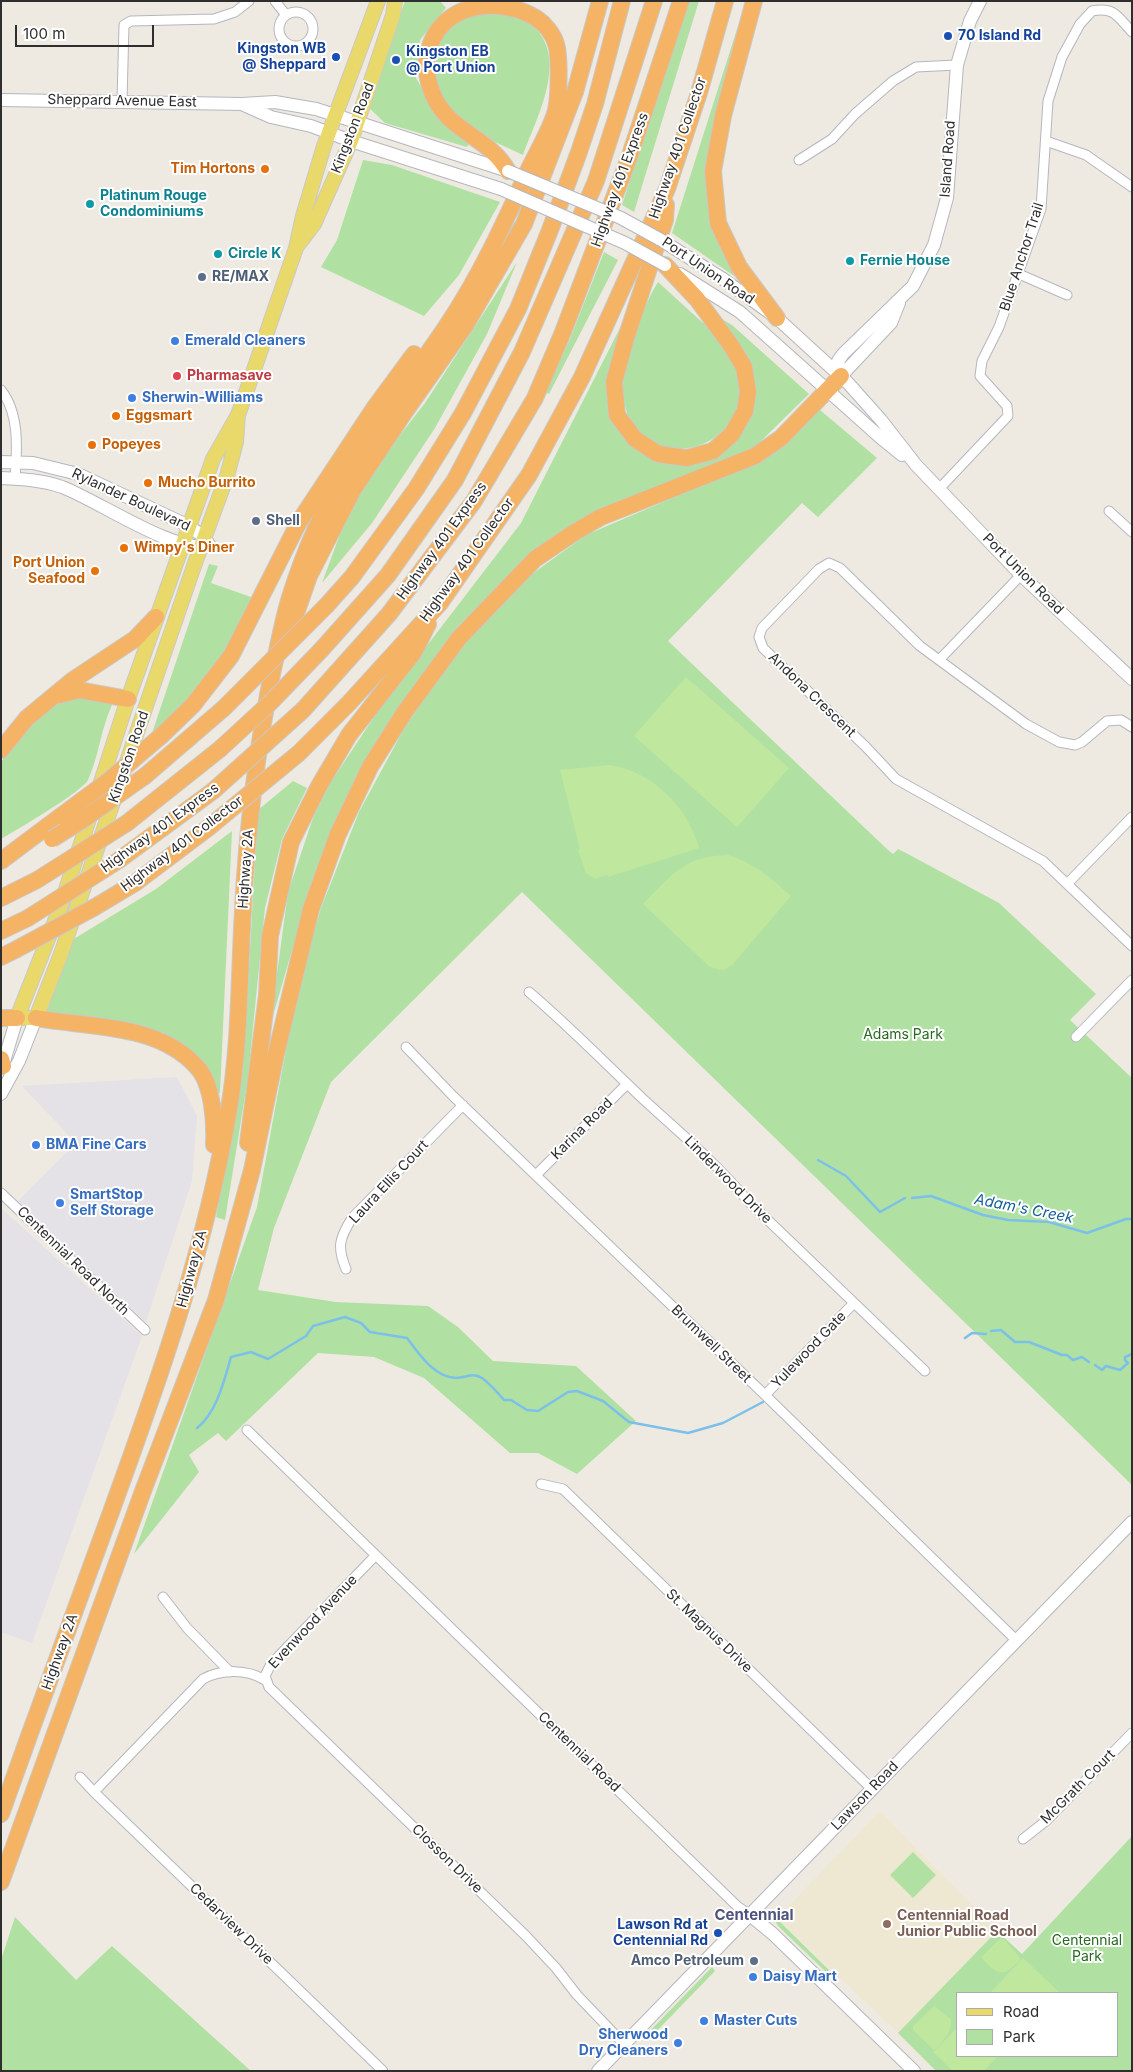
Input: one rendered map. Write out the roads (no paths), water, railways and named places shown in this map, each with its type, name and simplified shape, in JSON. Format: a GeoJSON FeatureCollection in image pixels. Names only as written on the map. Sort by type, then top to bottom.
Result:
{"type":"FeatureCollection","features":[{"type":"Feature","properties":{"kind":"highway"},"geometry":{"type":"LineString","coordinates":[[267,698],[309,576],[353,490],[465,326],[524,224],[575,92],[600,1]]}},
{"type":"Feature","properties":{"kind":"highway"},"geometry":{"type":"LineString","coordinates":[[1,870],[84,819],[145,776],[224,708],[327,605],[352,577],[416,488],[463,414],[518,308],[580,152],[595,104],[622,1]]}},
{"type":"Feature","properties":{"kind":"highway","name":"Highway 401 Express"},"geometry":{"type":"LineString","coordinates":[[1,898],[37,880],[126,822],[220,749],[270,703],[322,649],[388,575],[455,480],[522,352],[596,181],[654,1]]}},
{"type":"Feature","properties":{"kind":"highway","name":"Highway 401 Express"},"geometry":{"type":"LineString","coordinates":[[1,931],[28,918],[119,860],[213,791],[303,710],[390,614],[474,502],[534,398],[570,314],[626,166],[681,1]]}},
{"type":"Feature","properties":{"kind":"highway","name":"Highway 401 Collector"},"geometry":{"type":"LineString","coordinates":[[8,954],[135,883],[208,828],[299,753],[349,703],[440,603],[533,467],[582,377],[667,189],[699,92],[725,1]]}},
{"type":"Feature","properties":{"kind":"highway"},"geometry":{"type":"LineString","coordinates":[[754,1],[724,116],[713,171],[718,223],[739,267],[777,318]]}},
{"type":"Feature","properties":{"kind":"highway"},"geometry":{"type":"LineString","coordinates":[[267,698],[291,594],[324,511],[361,450],[450,321],[500,234],[556,110],[558,74],[556,42],[544,24],[526,11],[504,3],[481,4],[455,14],[440,27],[431,42],[427,57],[427,75],[438,105],[447,118],[501,158],[508,171]]}},
{"type":"Feature","properties":{"kind":"highway"},"geometry":{"type":"LineString","coordinates":[[665,265],[720,329],[744,366],[748,392],[745,411],[732,434],[713,451],[688,458],[658,454],[635,439],[618,415],[614,382],[626,338],[665,220],[667,189]]}},
{"type":"Feature","properties":{"kind":"highway"},"geometry":{"type":"LineString","coordinates":[[1,860],[107,782],[161,736],[192,706],[231,656],[299,522],[375,407],[454,301],[500,234]]}},
{"type":"Feature","properties":{"kind":"highway"},"geometry":{"type":"LineString","coordinates":[[216,1300],[252,1170],[276,1054],[310,909],[338,834],[370,767],[404,713],[459,638],[535,559],[601,517],[756,456],[781,438],[841,376]]}},
{"type":"Feature","properties":{"kind":"highway"},"geometry":{"type":"LineString","coordinates":[[216,1300],[244,1178],[267,995],[270,936],[291,842],[318,786],[349,735],[414,652],[440,603]]}},
{"type":"Feature","properties":{"kind":"highway"},"geometry":{"type":"LineString","coordinates":[[1,750],[27,718],[52,696],[135,639],[156,618]]}},
{"type":"Feature","properties":{"kind":"highway"},"geometry":{"type":"LineString","coordinates":[[52,696],[79,690],[128,699]]}},
{"type":"Feature","properties":{"kind":"highway","name":"Highway 2A"},"geometry":{"type":"LineString","coordinates":[[1,1814],[158,1384],[189,1284],[209,1204],[230,1104],[239,1013],[242,912],[249,821],[267,698]]}},
{"type":"Feature","properties":{"kind":"highway"},"geometry":{"type":"LineString","coordinates":[[36,1018],[143,1033],[175,1049],[198,1068],[208,1089],[214,1123],[214,1152],[209,1204]]}},
{"type":"Feature","properties":{"kind":"highway","name":"Highway 2A"},"geometry":{"type":"LineString","coordinates":[[1,1882],[143,1491],[216,1300]]}},
{"type":"Feature","properties":{"kind":"main road","name":"Kingston Road"},"geometry":{"type":"LineString","coordinates":[[2,1066],[9,1018],[59,911],[156,618],[213,459],[238,415],[296,248],[303,216],[328,133],[378,1]]}},
{"type":"Feature","properties":{"kind":"main road","name":"Kingston Road"},"geometry":{"type":"LineString","coordinates":[[296,248],[314,224],[351,141],[393,15],[395,1]]}},
{"type":"Feature","properties":{"kind":"main road","name":"Island Road"},"geometry":{"type":"LineString","coordinates":[[841,376],[891,323],[899,301],[913,286],[934,245],[947,198],[957,65],[970,21],[980,1]]}},
{"type":"Feature","properties":{"kind":"main road","name":"Sheppard Avenue East"},"geometry":{"type":"LineString","coordinates":[[1,100],[242,104],[275,102],[316,109],[335,115]]}},
{"type":"Feature","properties":{"kind":"main road","name":"Sheppard Avenue East"},"geometry":{"type":"LineString","coordinates":[[242,104],[272,117],[311,126],[328,133]]}},
{"type":"Feature","properties":{"kind":"main road","name":"Port Union Road"},"geometry":{"type":"LineString","coordinates":[[335,115],[508,171],[621,218],[724,279],[777,318],[841,376],[881,420],[916,465],[1021,575],[1132,680]]}},
{"type":"Feature","properties":{"kind":"main road","name":"Port Union Road"},"geometry":{"type":"LineString","coordinates":[[328,133],[502,189],[625,243],[665,265],[740,312],[881,438],[916,465]]}},
{"type":"Feature","properties":{"kind":"main road","name":"Kingston Road"},"geometry":{"type":"LineString","coordinates":[[1,1094],[19,1060],[60,954],[202,543],[227,476],[236,442],[238,415]]}},
{"type":"Feature","properties":{"kind":"main road","name":"Rylander Boulevard"},"geometry":{"type":"LineString","coordinates":[[1,462],[48,466],[78,474],[189,526],[202,543]]}},
{"type":"Feature","properties":{"kind":"main road","name":"Rylander Boulevard"},"geometry":{"type":"LineString","coordinates":[[1,478],[45,482],[67,489],[166,539],[182,545],[202,543]]}},
{"type":"Feature","properties":{"kind":"main road"},"geometry":{"type":"LineString","coordinates":[[128,699],[147,704]]}},
{"type":"Feature","properties":{"kind":"main road"},"geometry":{"type":"LineString","coordinates":[[9,1018],[36,1018]]}},
{"type":"Feature","properties":{"kind":"main road","name":"Lawson Road"},"geometry":{"type":"LineString","coordinates":[[598,2071],[1132,1522]]}},
{"type":"Feature","properties":{"kind":"main road","name":"Centennial Road"},"geometry":{"type":"LineString","coordinates":[[750,1915],[773,1934],[914,2071]]}},
{"type":"Feature","properties":{"kind":"street"},"geometry":{"type":"LineString","coordinates":[[122,101],[124,26],[131,20],[214,19],[235,12],[249,1]]}},
{"type":"Feature","properties":{"kind":"street"},"geometry":{"type":"LineString","coordinates":[[275,1],[286,15]]}},
{"type":"Feature","properties":{"kind":"street","name":"Blue Anchor Trail"},"geometry":{"type":"LineString","coordinates":[[939,489],[1008,416],[1007,406],[980,376],[982,361],[999,327],[1041,209],[1048,101],[1062,57],[1080,24],[1092,10],[1105,9],[1114,13],[1131,30]]}},
{"type":"Feature","properties":{"kind":"street"},"geometry":{"type":"LineString","coordinates":[[297,12],[303,13],[311,20],[313,32],[308,42],[304,45],[298,47],[287,44],[279,36],[279,24],[286,15],[297,12]]}},
{"type":"Feature","properties":{"kind":"street"},"geometry":{"type":"LineString","coordinates":[[799,160],[832,139],[856,114],[893,81],[916,67],[957,65]]}},
{"type":"Feature","properties":{"kind":"street"},"geometry":{"type":"LineString","coordinates":[[1046,142],[1086,155],[1130,181]]}},
{"type":"Feature","properties":{"kind":"street"},"geometry":{"type":"LineString","coordinates":[[1019,274],[1067,295]]}},
{"type":"Feature","properties":{"kind":"street"},"geometry":{"type":"LineString","coordinates":[[1,390],[6,395],[15,424],[15,479]]}},
{"type":"Feature","properties":{"kind":"street"},"geometry":{"type":"LineString","coordinates":[[1109,511],[1132,532]]}},
{"type":"Feature","properties":{"kind":"street","name":"Andona Crescent"},"geometry":{"type":"LineString","coordinates":[[1132,727],[1121,720],[1107,721],[1082,742],[1075,745],[1065,744],[1026,724],[920,646],[840,568],[829,563],[819,569],[762,628],[759,637],[763,648],[866,747],[896,779],[1043,860],[1132,946]]}},
{"type":"Feature","properties":{"kind":"street"},"geometry":{"type":"LineString","coordinates":[[940,659],[1021,575]]}},
{"type":"Feature","properties":{"kind":"street"},"geometry":{"type":"LineString","coordinates":[[1068,883],[1132,818]]}},
{"type":"Feature","properties":{"kind":"street"},"geometry":{"type":"LineString","coordinates":[[1076,1037],[1084,1031],[1132,980]]}},
{"type":"Feature","properties":{"kind":"street","name":"Linderwood Drive"},"geometry":{"type":"LineString","coordinates":[[529,992],[567,1024],[627,1084],[730,1179],[747,1200],[853,1304],[925,1371]]}},
{"type":"Feature","properties":{"kind":"street","name":"Brumwell Street"},"geometry":{"type":"LineString","coordinates":[[406,1047],[1016,1640]]}},
{"type":"Feature","properties":{"kind":"street","name":"Karina Road"},"geometry":{"type":"LineString","coordinates":[[536,1174],[627,1084]]}},
{"type":"Feature","properties":{"kind":"street","name":"Laura Ellis Court"},"geometry":{"type":"LineString","coordinates":[[346,1269],[339,1252],[345,1228],[352,1218],[463,1104]]}},
{"type":"Feature","properties":{"kind":"street","name":"Centennial Road North"},"geometry":{"type":"LineString","coordinates":[[1,1192],[145,1330]]}},
{"type":"Feature","properties":{"kind":"street","name":"Yulewood Gate"},"geometry":{"type":"LineString","coordinates":[[765,1395],[853,1304]]}},
{"type":"Feature","properties":{"kind":"street","name":"Centennial Road"},"geometry":{"type":"LineString","coordinates":[[247,1430],[737,1906],[750,1915]]}},
{"type":"Feature","properties":{"kind":"street","name":"St. Magnus Drive"},"geometry":{"type":"LineString","coordinates":[[541,1484],[563,1490],[872,1789]]}},
{"type":"Feature","properties":{"kind":"street","name":"Evenwood Avenue"},"geometry":{"type":"LineString","coordinates":[[94,1792],[203,1679],[220,1672],[230,1672],[251,1674],[265,1680],[266,1672],[281,1653],[375,1556]]}},
{"type":"Feature","properties":{"kind":"street"},"geometry":{"type":"LineString","coordinates":[[163,1597],[187,1628],[230,1672]]}},
{"type":"Feature","properties":{"kind":"street","name":"Closson Drive"},"geometry":{"type":"LineString","coordinates":[[265,1680],[269,1687],[526,1936],[556,1968],[576,1995],[624,2044]]}},
{"type":"Feature","properties":{"kind":"street","name":"McGrath Court"},"geometry":{"type":"LineString","coordinates":[[1023,1839],[1047,1820],[1132,1733]]}},
{"type":"Feature","properties":{"kind":"street","name":"Cedarview Drive"},"geometry":{"type":"LineString","coordinates":[[80,1777],[383,2071]]}},
{"type":"Feature","properties":{"kind":"waterway"},"geometry":{"type":"LineString","coordinates":[[818,1160],[846,1176],[880,1212],[905,1198]]}},
{"type":"Feature","properties":{"kind":"waterway","name":"Adam's Creek"},"geometry":{"type":"LineString","coordinates":[[912,1198],[931,1196],[983,1215],[1008,1220],[1049,1222],[1087,1233],[1126,1219],[1132,1219]]}},
{"type":"Feature","properties":{"kind":"waterway","name":"Adam's Creek"},"geometry":{"type":"LineString","coordinates":[[197,1428],[210,1414],[215,1405],[231,1357],[251,1352],[268,1359],[306,1336],[313,1326],[345,1317],[361,1323],[370,1332],[407,1338],[428,1364],[441,1374],[456,1378],[472,1375],[479,1376],[504,1400],[511,1400],[527,1410],[538,1411],[568,1392],[577,1391],[603,1401],[629,1422],[688,1433],[723,1423],[763,1402]]}},
{"type":"Feature","properties":{"kind":"waterway","name":"Adam's Creek"},"geometry":{"type":"LineString","coordinates":[[991,1331],[1001,1330],[1015,1342],[1029,1342],[1062,1355],[1067,1355],[1073,1360],[1082,1357],[1089,1362]]}},
{"type":"Feature","properties":{"kind":"waterway","name":"Adam's Creek"},"geometry":{"type":"LineString","coordinates":[[965,1338],[972,1333],[986,1334]]}},
{"type":"Feature","properties":{"kind":"waterway","name":"Adam's Creek"},"geometry":{"type":"LineString","coordinates":[[1095,1365],[1102,1370],[1106,1366],[1120,1370],[1128,1363],[1125,1357],[1132,1354]]}},
{"type":"Feature","properties":{"kind":"place","name":"70 Island Rd"},"geometry":{"type":"Point","coordinates":[948,36]}},
{"type":"Feature","properties":{"kind":"place","name":"Kingston WB @ Sheppard"},"geometry":{"type":"Point","coordinates":[336,57]}},
{"type":"Feature","properties":{"kind":"place","name":"Kingston EB @ Port Union"},"geometry":{"type":"Point","coordinates":[396,60]}},
{"type":"Feature","properties":{"kind":"place","name":"Tim Hortons"},"geometry":{"type":"Point","coordinates":[265,169]}},
{"type":"Feature","properties":{"kind":"place","name":"Platinum Rouge Condominiums"},"geometry":{"type":"Point","coordinates":[90,204]}},
{"type":"Feature","properties":{"kind":"place","name":"Circle K"},"geometry":{"type":"Point","coordinates":[218,254]}},
{"type":"Feature","properties":{"kind":"place","name":"Fernie House"},"geometry":{"type":"Point","coordinates":[850,261]}},
{"type":"Feature","properties":{"kind":"place","name":"RE/MAX"},"geometry":{"type":"Point","coordinates":[202,277]}},
{"type":"Feature","properties":{"kind":"place","name":"Emerald Cleaners"},"geometry":{"type":"Point","coordinates":[175,341]}},
{"type":"Feature","properties":{"kind":"place","name":"Pharmasave"},"geometry":{"type":"Point","coordinates":[177,376]}},
{"type":"Feature","properties":{"kind":"place","name":"Sherwin-Williams"},"geometry":{"type":"Point","coordinates":[132,398]}},
{"type":"Feature","properties":{"kind":"place","name":"Eggsmart"},"geometry":{"type":"Point","coordinates":[116,416]}},
{"type":"Feature","properties":{"kind":"place","name":"Popeyes"},"geometry":{"type":"Point","coordinates":[92,445]}},
{"type":"Feature","properties":{"kind":"place","name":"Mucho Burrito"},"geometry":{"type":"Point","coordinates":[148,483]}},
{"type":"Feature","properties":{"kind":"place","name":"Shell"},"geometry":{"type":"Point","coordinates":[256,521]}},
{"type":"Feature","properties":{"kind":"place","name":"Wimpy's Diner"},"geometry":{"type":"Point","coordinates":[124,548]}},
{"type":"Feature","properties":{"kind":"place","name":"Port Union Seafood"},"geometry":{"type":"Point","coordinates":[95,571]}},
{"type":"Feature","properties":{"kind":"place","name":"BMA Fine Cars"},"geometry":{"type":"Point","coordinates":[36,1145]}},
{"type":"Feature","properties":{"kind":"place","name":"SmartStop Self Storage"},"geometry":{"type":"Point","coordinates":[60,1203]}},
{"type":"Feature","properties":{"kind":"place","name":"Centennial Road Junior Public School"},"geometry":{"type":"Point","coordinates":[887,1924]}},
{"type":"Feature","properties":{"kind":"place","name":"Lawson Rd at Centennial Rd"},"geometry":{"type":"Point","coordinates":[718,1933]}},
{"type":"Feature","properties":{"kind":"place","name":"Amco Petroleum"},"geometry":{"type":"Point","coordinates":[754,1961]}},
{"type":"Feature","properties":{"kind":"place","name":"Daisy Mart"},"geometry":{"type":"Point","coordinates":[753,1977]}},
{"type":"Feature","properties":{"kind":"place","name":"Master Cuts"},"geometry":{"type":"Point","coordinates":[704,2021]}},
{"type":"Feature","properties":{"kind":"place","name":"Sherwood Dry Cleaners"},"geometry":{"type":"Point","coordinates":[678,2043]}},
{"type":"Feature","properties":{"kind":"district","name":"Centennial"},"geometry":{"type":"Point","coordinates":[754,1915]}},
{"type":"Feature","properties":{"kind":"park label","name":"Adams Park"},"geometry":{"type":"Point","coordinates":[903,1035]}},
{"type":"Feature","properties":{"kind":"park label","name":"Centennial Park"},"geometry":{"type":"Point","coordinates":[1087,1949]}}]}
